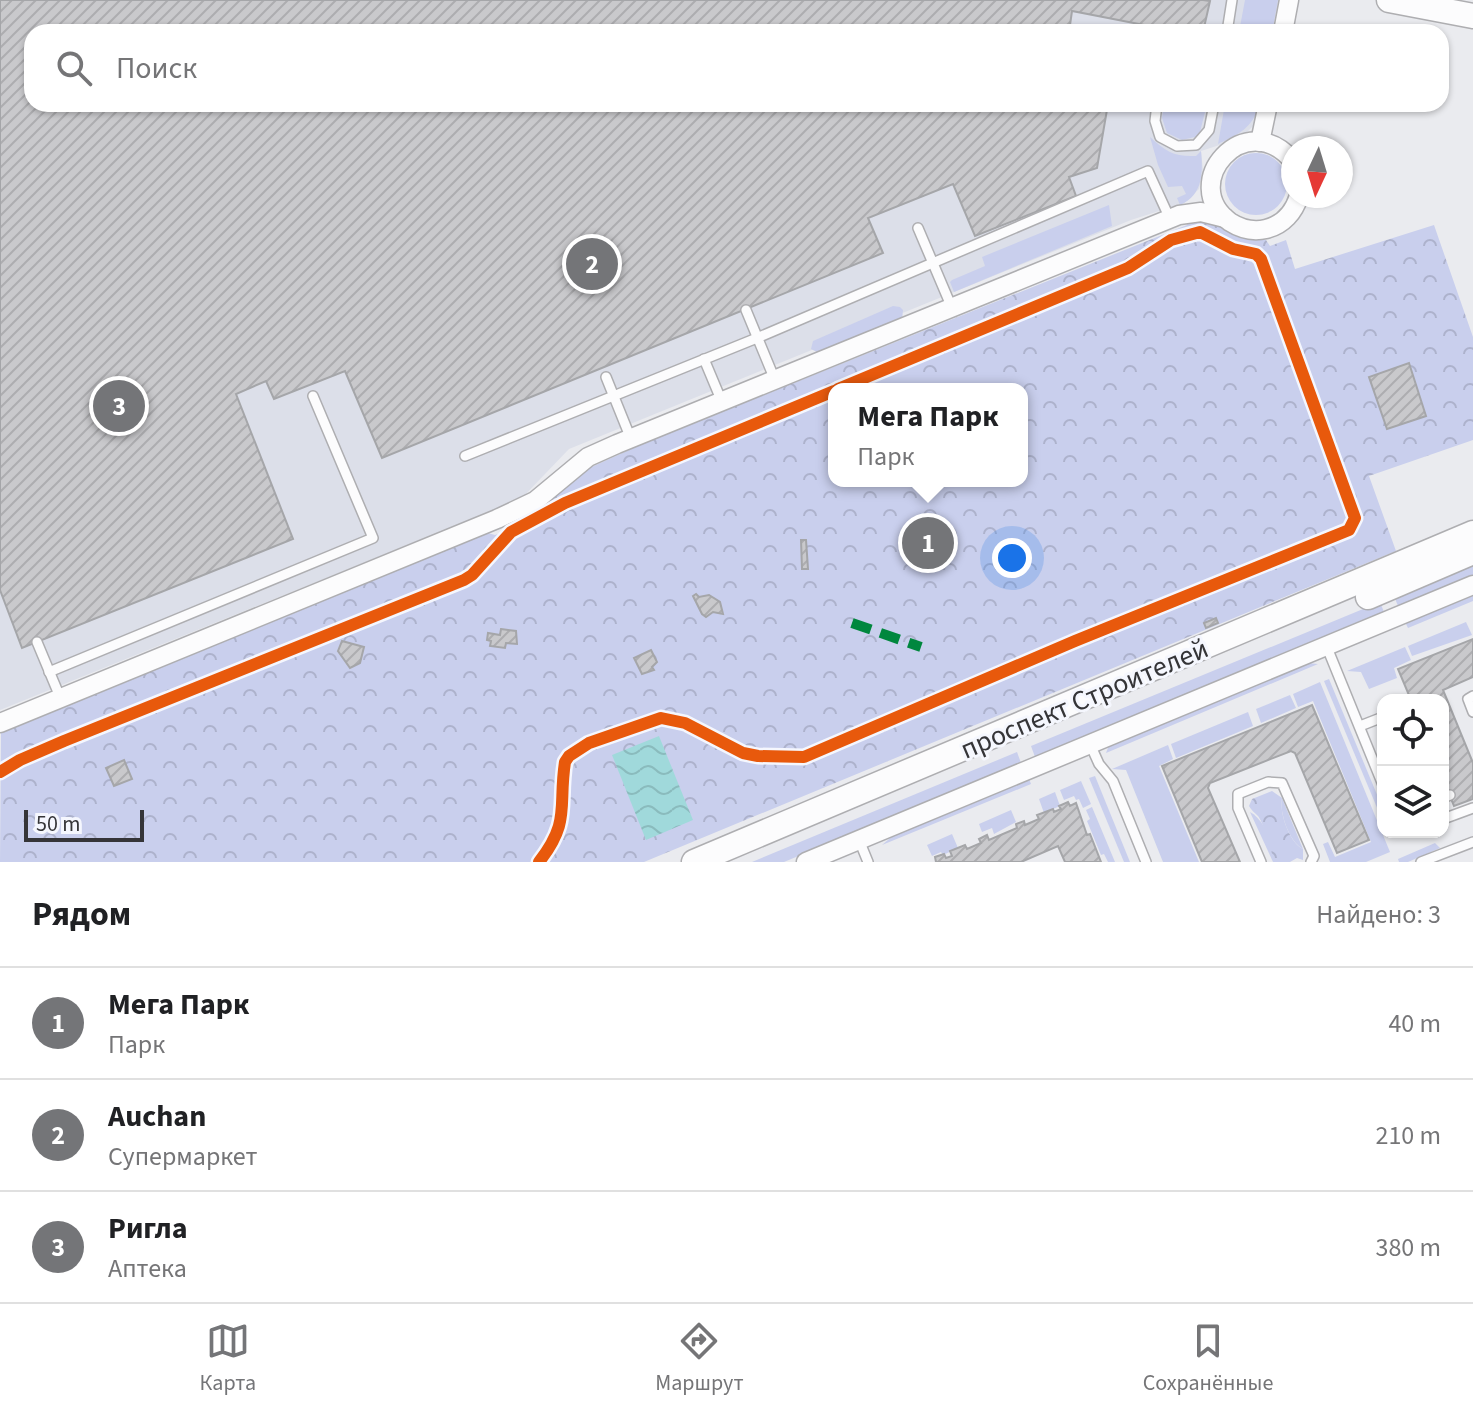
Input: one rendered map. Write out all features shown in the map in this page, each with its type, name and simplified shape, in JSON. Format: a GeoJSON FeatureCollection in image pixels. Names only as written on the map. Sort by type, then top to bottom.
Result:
{"type":"FeatureCollection","features":[{"type":"Feature","properties":{"kind":"street"},"geometry":{"type":"LineString","coordinates":[[1284,24],[1289,0]]}},
{"type":"Feature","properties":{"kind":"street"},"geometry":{"type":"LineString","coordinates":[[1389,0],[1473,16]]}},
{"type":"Feature","properties":{"kind":"street"},"geometry":{"type":"LineString","coordinates":[[1260,142],[1266,112]]}},
{"type":"Feature","properties":{"kind":"street"},"geometry":{"type":"LineString","coordinates":[[1225,218],[1216,206],[1211,183],[1216,166],[1227,152],[1243,143],[1260,142],[1281,150]]}},
{"type":"Feature","properties":{"kind":"street"},"geometry":{"type":"LineString","coordinates":[[1176,216],[1211,183]]}},
{"type":"Feature","properties":{"kind":"street"},"geometry":{"type":"LineString","coordinates":[[0,723],[497,519],[535,501],[588,457],[1176,216],[1201,212],[1225,218],[1247,230],[1272,228],[1288,216],[1292,208]]}},
{"type":"Feature","properties":{"kind":"street","name":"проспект Строителей"},"geometry":{"type":"LineString","coordinates":[[694,862],[1473,533]]}},
{"type":"Feature","properties":{"kind":"street","name":"проспект Строителей"},"geometry":{"type":"LineString","coordinates":[[725,862],[1473,552]]}},
{"type":"Feature","properties":{"kind":"street"},"geometry":{"type":"LineString","coordinates":[[806,862],[1473,585]]}},
{"type":"Feature","properties":{"kind":"lane"},"geometry":{"type":"LineString","coordinates":[[1228,24],[1232,0]]}},
{"type":"Feature","properties":{"kind":"lane"},"geometry":{"type":"LineString","coordinates":[[1156,112],[1155,121],[1160,137],[1177,146],[1196,145],[1209,130],[1212,112]]}},
{"type":"Feature","properties":{"kind":"lane"},"geometry":{"type":"LineString","coordinates":[[465,456],[757,338],[1148,171],[1176,216]]}},
{"type":"Feature","properties":{"kind":"lane"},"geometry":{"type":"LineString","coordinates":[[918,228],[952,308]]}},
{"type":"Feature","properties":{"kind":"lane"},"geometry":{"type":"LineString","coordinates":[[746,310],[775,380]]}},
{"type":"Feature","properties":{"kind":"lane"},"geometry":{"type":"LineString","coordinates":[[704,359],[722,402]]}},
{"type":"Feature","properties":{"kind":"lane"},"geometry":{"type":"LineString","coordinates":[[606,377],[631,439]]}},
{"type":"Feature","properties":{"kind":"lane"},"geometry":{"type":"LineString","coordinates":[[49,672],[373,538],[313,396]]}},
{"type":"Feature","properties":{"kind":"lane"},"geometry":{"type":"LineString","coordinates":[[37,642],[60,697]]}},
{"type":"Feature","properties":{"kind":"lane"},"geometry":{"type":"LineString","coordinates":[[1326,645],[1377,770]]}},
{"type":"Feature","properties":{"kind":"lane"},"geometry":{"type":"LineString","coordinates":[[1473,696],[1468,699],[1473,712]]}},
{"type":"Feature","properties":{"kind":"lane"},"geometry":{"type":"LineString","coordinates":[[1360,726],[1377,719]]}},
{"type":"Feature","properties":{"kind":"lane"},"geometry":{"type":"LineString","coordinates":[[1090,744],[1099,764],[1113,781],[1146,862]]}},
{"type":"Feature","properties":{"kind":"lane"},"geometry":{"type":"LineString","coordinates":[[1261,862],[1238,808],[1238,794],[1268,782],[1282,783],[1314,856],[1311,862]]}},
{"type":"Feature","properties":{"kind":"lane"},"geometry":{"type":"LineString","coordinates":[[1449,817],[1473,808]]}},
{"type":"Feature","properties":{"kind":"lane"},"geometry":{"type":"LineString","coordinates":[[859,840],[868,862]]}},
{"type":"Feature","properties":{"kind":"lane"},"geometry":{"type":"LineString","coordinates":[[1421,862],[1438,859],[1473,842]]}},
{"type":"Feature","properties":{"kind":"shaded area"},"geometry":{"type":"Polygon","coordinates":[[[0,0],[1282,0],[1278,24],[24,24],[24,112],[1259,112],[1256,123],[1241,138],[1201,151],[1203,170],[1199,189],[1184,203],[1131,220],[569,449],[521,499],[0,710],[0,0]]]}},
{"type":"Feature","properties":{"kind":"green space"},"geometry":{"type":"Polygon","coordinates":[[[1245,0],[1278,0],[1274,24],[1240,24],[1245,0]]]}},
{"type":"Feature","properties":{"kind":"green space"},"geometry":{"type":"Polygon","coordinates":[[[1163,112],[1205,112],[1199,136],[1182,140],[1167,133],[1163,112]]]}},
{"type":"Feature","properties":{"kind":"green space"},"geometry":{"type":"Polygon","coordinates":[[[1224,112],[1257,112],[1249,125],[1218,144],[1224,112]]]}},
{"type":"Feature","properties":{"kind":"green space"},"geometry":{"type":"Polygon","coordinates":[[[1150,137],[1166,150],[1182,156],[1196,156],[1201,151],[1200,182],[1188,201],[1180,205],[1177,198],[1186,194],[1182,186],[1168,187],[1150,137]]]}},
{"type":"Feature","properties":{"kind":"green space"},"geometry":{"type":"Polygon","coordinates":[[[1250,153],[1262,153],[1281,166],[1281,202],[1278,206],[1262,215],[1250,215],[1234,206],[1225,190],[1225,178],[1234,162],[1250,153]]]}},
{"type":"Feature","properties":{"kind":"green space"},"geometry":{"type":"Polygon","coordinates":[[[1109,205],[1112,226],[954,292],[950,282],[985,266],[982,257],[1109,205]]]}},
{"type":"Feature","properties":{"kind":"green space"},"geometry":{"type":"Polygon","coordinates":[[[1212,220],[1238,237],[1266,240],[1270,246],[1286,240],[1295,269],[1434,225],[1473,337],[1473,440],[1369,476],[1396,551],[644,862],[0,862],[1,732],[488,533],[495,535],[511,529],[514,523],[534,513],[587,469],[649,441],[1187,225],[1186,222],[1212,220]]]}},
{"type":"Feature","properties":{"kind":"green space"},"geometry":{"type":"Polygon","coordinates":[[[893,306],[903,310],[902,320],[821,351],[811,349],[813,341],[893,306]]]}},
{"type":"Feature","properties":{"kind":"green space"},"geometry":{"type":"Polygon","coordinates":[[[1473,563],[1473,575],[1398,606],[1394,596],[1473,563]]]}},
{"type":"Feature","properties":{"kind":"green space"},"geometry":{"type":"Polygon","coordinates":[[[1473,594],[1473,601],[1408,628],[1405,622],[1473,594]]]}},
{"type":"Feature","properties":{"kind":"green space"},"geometry":{"type":"Polygon","coordinates":[[[1380,602],[1384,612],[1035,757],[1031,746],[1380,602]]]}},
{"type":"Feature","properties":{"kind":"green space"},"geometry":{"type":"Polygon","coordinates":[[[1466,622],[1472,635],[1412,656],[1408,646],[1466,622]]]}},
{"type":"Feature","properties":{"kind":"green space"},"geometry":{"type":"Polygon","coordinates":[[[1405,647],[1411,660],[1394,668],[1397,678],[1369,689],[1361,672],[1347,671],[1405,647]]]}},
{"type":"Feature","properties":{"kind":"green space"},"geometry":{"type":"Polygon","coordinates":[[[1307,663],[1318,664],[1106,753],[1109,745],[1307,663]]]}},
{"type":"Feature","properties":{"kind":"green space"},"geometry":{"type":"Polygon","coordinates":[[[1329,679],[1377,795],[1377,808],[1324,681],[1329,679]]]}},
{"type":"Feature","properties":{"kind":"green space"},"geometry":{"type":"Polygon","coordinates":[[[1320,682],[1377,820],[1377,838],[1384,838],[1390,852],[1366,862],[1330,862],[1323,844],[1328,842],[1335,857],[1371,842],[1313,701],[1298,707],[1293,694],[1320,682]]]}},
{"type":"Feature","properties":{"kind":"green space"},"geometry":{"type":"Polygon","coordinates":[[[1290,695],[1296,708],[1261,723],[1256,709],[1290,695]]]}},
{"type":"Feature","properties":{"kind":"green space"},"geometry":{"type":"Polygon","coordinates":[[[1248,712],[1253,726],[1176,758],[1171,744],[1248,712]]]}},
{"type":"Feature","properties":{"kind":"green space"},"geometry":{"type":"Polygon","coordinates":[[[1168,745],[1173,759],[1159,766],[1199,862],[1163,862],[1126,770],[1112,769],[1168,745]]]}},
{"type":"Feature","properties":{"kind":"green space"},"geometry":{"type":"Polygon","coordinates":[[[1017,752],[1021,763],[784,862],[752,862],[1017,752]]]}},
{"type":"Feature","properties":{"kind":"green space"},"geometry":{"type":"Polygon","coordinates":[[[1095,776],[1130,862],[1124,862],[1089,778],[1095,776]]]}},
{"type":"Feature","properties":{"kind":"green space"},"geometry":{"type":"Polygon","coordinates":[[[1029,779],[1031,784],[882,845],[895,834],[1029,779]]]}},
{"type":"Feature","properties":{"kind":"green space"},"geometry":{"type":"Polygon","coordinates":[[[1081,781],[1091,804],[1083,808],[1074,796],[1064,800],[1060,790],[1081,781]]]}},
{"type":"Feature","properties":{"kind":"green space"},"geometry":{"type":"Polygon","coordinates":[[[1272,791],[1282,798],[1286,826],[1293,840],[1303,849],[1303,860],[1273,862],[1263,825],[1249,806],[1252,799],[1272,791]]]}},
{"type":"Feature","properties":{"kind":"green space"},"geometry":{"type":"Polygon","coordinates":[[[1055,792],[1060,806],[1044,813],[1039,799],[1055,792]]]}},
{"type":"Feature","properties":{"kind":"green space"},"geometry":{"type":"Polygon","coordinates":[[[1282,798],[1303,849],[1293,840],[1286,826],[1282,798]]]}},
{"type":"Feature","properties":{"kind":"green space"},"geometry":{"type":"Polygon","coordinates":[[[1092,807],[1115,862],[1108,862],[1104,854],[1101,855],[1087,821],[1090,819],[1086,810],[1092,807]]]}},
{"type":"Feature","properties":{"kind":"green space"},"geometry":{"type":"Polygon","coordinates":[[[1011,810],[1016,822],[994,834],[992,828],[982,832],[979,824],[1011,810]]]}},
{"type":"Feature","properties":{"kind":"green space"},"geometry":{"type":"Polygon","coordinates":[[[1250,812],[1268,834],[1273,862],[1250,812]]]}},
{"type":"Feature","properties":{"kind":"green space"},"geometry":{"type":"Polygon","coordinates":[[[952,834],[958,848],[932,856],[927,845],[952,834]]]}},
{"type":"Feature","properties":{"kind":"green space"},"geometry":{"type":"Polygon","coordinates":[[[1435,843],[1440,848],[1408,862],[1399,862],[1398,859],[1435,843]]]}},
{"type":"Feature","properties":{"kind":"water"},"geometry":{"type":"Polygon","coordinates":[[[659,736],[693,820],[646,840],[612,755],[659,736]]]}},
{"type":"Feature","properties":{"kind":"building"},"geometry":{"type":"Polygon","coordinates":[[[0,0],[1210,1],[1205,24],[1139,24],[1072,11],[1070,24],[24,24],[24,112],[1107,112],[1097,168],[1069,177],[1076,196],[975,236],[953,184],[868,218],[883,253],[382,458],[345,371],[274,399],[266,381],[236,394],[293,539],[22,648],[0,590],[0,0]]]}},
{"type":"Feature","properties":{"kind":"building"},"geometry":{"type":"Polygon","coordinates":[[[1409,363],[1426,416],[1387,429],[1369,377],[1409,363]]]}},
{"type":"Feature","properties":{"kind":"building"},"geometry":{"type":"Polygon","coordinates":[[[801,540],[806,540],[808,569],[802,569],[801,540]]]}},
{"type":"Feature","properties":{"kind":"building"},"geometry":{"type":"Polygon","coordinates":[[[696,594],[699,597],[709,595],[720,602],[723,614],[713,612],[706,617],[693,596],[696,594]]]}},
{"type":"Feature","properties":{"kind":"building"},"geometry":{"type":"Polygon","coordinates":[[[1216,618],[1218,623],[1206,628],[1204,623],[1216,618]]]}},
{"type":"Feature","properties":{"kind":"building"},"geometry":{"type":"Polygon","coordinates":[[[501,629],[516,631],[517,644],[506,643],[505,648],[490,646],[488,633],[500,635],[501,629]]]}},
{"type":"Feature","properties":{"kind":"building"},"geometry":{"type":"Polygon","coordinates":[[[1473,639],[1473,677],[1443,690],[1445,694],[1408,694],[1398,669],[1473,639]]]}},
{"type":"Feature","properties":{"kind":"building"},"geometry":{"type":"Polygon","coordinates":[[[342,641],[364,647],[360,663],[350,668],[338,651],[342,641]]]}},
{"type":"Feature","properties":{"kind":"building"},"geometry":{"type":"Polygon","coordinates":[[[651,650],[657,662],[652,667],[654,670],[642,674],[634,658],[651,650]]]}},
{"type":"Feature","properties":{"kind":"building"},"geometry":{"type":"Polygon","coordinates":[[[1312,705],[1369,840],[1337,853],[1295,753],[1291,751],[1210,783],[1208,788],[1240,862],[1202,862],[1162,766],[1312,705]]]}},
{"type":"Feature","properties":{"kind":"building"},"geometry":{"type":"Polygon","coordinates":[[[1449,705],[1473,763],[1473,799],[1454,806],[1449,794],[1449,705]]]}},
{"type":"Feature","properties":{"kind":"building"},"geometry":{"type":"Polygon","coordinates":[[[124,760],[132,779],[114,786],[106,768],[124,760]]]}},
{"type":"Feature","properties":{"kind":"building"},"geometry":{"type":"Polygon","coordinates":[[[1068,802],[1070,806],[1076,803],[1101,862],[1065,862],[1058,846],[1021,862],[936,862],[935,857],[944,854],[946,858],[952,856],[950,851],[981,843],[979,839],[987,835],[989,840],[1017,828],[1016,824],[1024,821],[1025,825],[1039,819],[1037,815],[1061,809],[1059,806],[1068,802]]]}},
{"type":"Feature","properties":{"kind":"marked path"},"geometry":{"type":"LineString","coordinates":[[852,623],[921,647]]}},
{"type":"Feature","properties":{"kind":"cycle path"},"geometry":{"type":"LineString","coordinates":[[539,862],[556,835],[559,824],[565,762],[589,743],[661,718],[685,723],[743,753],[804,757],[1075,641],[1349,530],[1355,518],[1261,259],[1256,254],[1233,249],[1200,232],[1171,240],[1128,268],[852,383]]}},
{"type":"Feature","properties":{"kind":"cycle path"},"geometry":{"type":"LineString","coordinates":[[0,772],[64,741],[464,580],[511,532],[565,503],[828,393]]}},
{"type":"Feature","properties":{"kind":"place","name":"Auchan"},"geometry":{"type":"Point","coordinates":[592,264]}},
{"type":"Feature","properties":{"kind":"place","name":"Ригла"},"geometry":{"type":"Point","coordinates":[119,406]}},
{"type":"Feature","properties":{"kind":"place","name":"Мега Парк"},"geometry":{"type":"Point","coordinates":[928,543]}}]}
